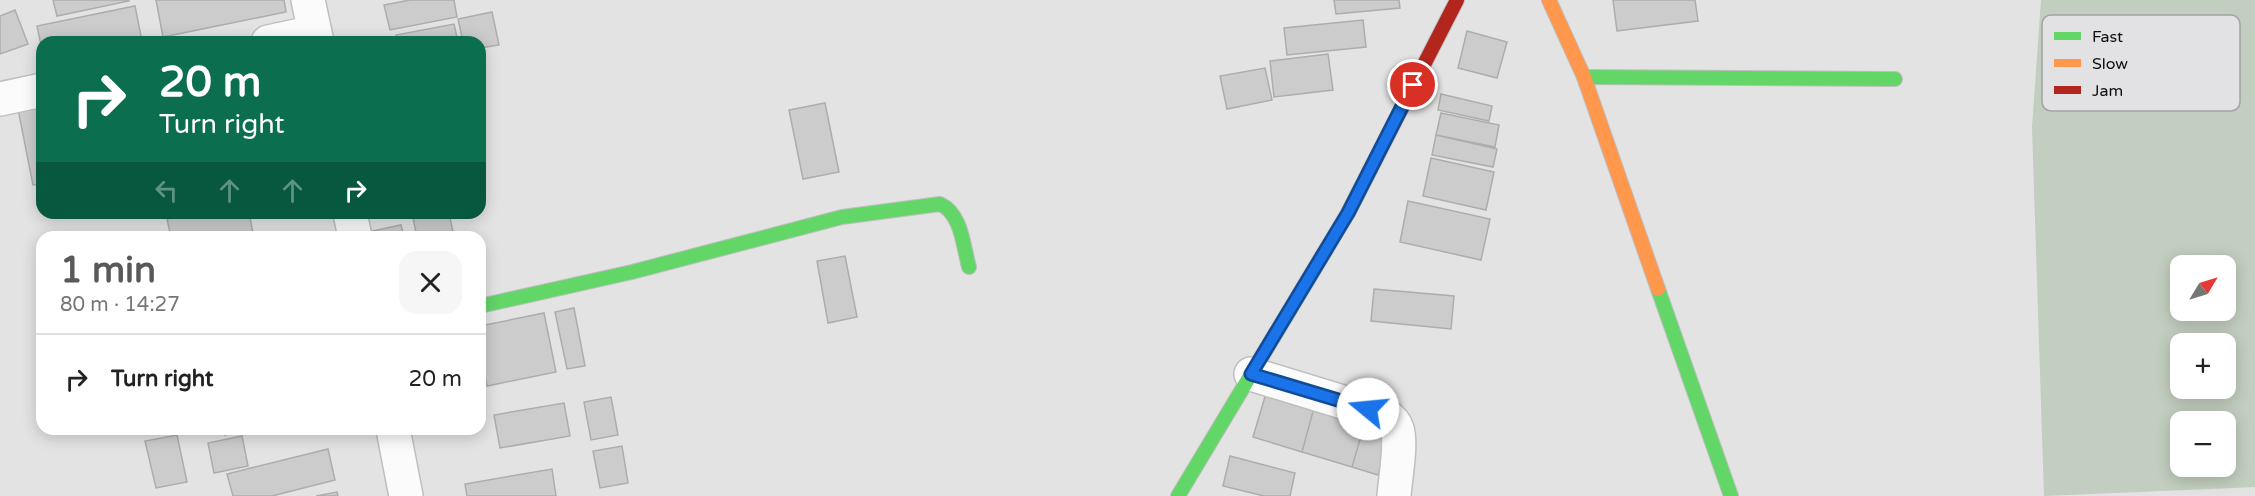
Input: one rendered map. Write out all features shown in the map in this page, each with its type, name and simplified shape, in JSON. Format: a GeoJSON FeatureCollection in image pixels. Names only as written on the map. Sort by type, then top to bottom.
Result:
{"type":"FeatureCollection","features":[{"type":"Feature","properties":{"kind":"street"},"geometry":{"type":"LineString","coordinates":[[309,0],[316,36]]}},
{"type":"Feature","properties":{"kind":"street"},"geometry":{"type":"LineString","coordinates":[[1178,496],[1348,213],[1457,0]]}},
{"type":"Feature","properties":{"kind":"street"},"geometry":{"type":"LineString","coordinates":[[1549,0],[1584,77],[1731,496]]}},
{"type":"Feature","properties":{"kind":"street"},"geometry":{"type":"LineString","coordinates":[[1584,77],[1895,79]]}},
{"type":"Feature","properties":{"kind":"street"},"geometry":{"type":"LineString","coordinates":[[0,99],[36,91]]}},
{"type":"Feature","properties":{"kind":"street"},"geometry":{"type":"LineString","coordinates":[[486,305],[632,272],[842,217],[940,204],[949,208],[955,215],[969,267]]}},
{"type":"Feature","properties":{"kind":"street"},"geometry":{"type":"LineString","coordinates":[[1251,374],[1385,414],[1390,418],[1398,436],[1394,496]]}},
{"type":"Feature","properties":{"kind":"street"},"geometry":{"type":"LineString","coordinates":[[394,435],[406,496]]}},
{"type":"Feature","properties":{"kind":"green space"},"geometry":{"type":"Polygon","coordinates":[[[2041,0],[2255,0],[2255,487],[2044,496],[2032,127],[2041,0]]]}},
{"type":"Feature","properties":{"kind":"building"},"geometry":{"type":"Polygon","coordinates":[[[53,0],[129,0],[129,1],[57,16],[53,0]]]}},
{"type":"Feature","properties":{"kind":"building"},"geometry":{"type":"Polygon","coordinates":[[[156,0],[284,0],[286,12],[163,36],[156,0]]]}},
{"type":"Feature","properties":{"kind":"building"},"geometry":{"type":"Polygon","coordinates":[[[410,0],[454,0],[457,17],[390,30],[384,5],[410,0]]]}},
{"type":"Feature","properties":{"kind":"building"},"geometry":{"type":"Polygon","coordinates":[[[1334,0],[1399,0],[1400,8],[1336,14],[1334,0]]]}},
{"type":"Feature","properties":{"kind":"building"},"geometry":{"type":"Polygon","coordinates":[[[1613,0],[1695,0],[1698,21],[1617,31],[1613,0]]]}},
{"type":"Feature","properties":{"kind":"building"},"geometry":{"type":"Polygon","coordinates":[[[135,6],[141,36],[39,36],[37,26],[135,6]]]}},
{"type":"Feature","properties":{"kind":"building"},"geometry":{"type":"Polygon","coordinates":[[[15,10],[28,44],[0,54],[0,16],[15,10]]]}},
{"type":"Feature","properties":{"kind":"building"},"geometry":{"type":"Polygon","coordinates":[[[492,12],[499,45],[486,47],[486,36],[462,36],[458,19],[492,12]]]}},
{"type":"Feature","properties":{"kind":"building"},"geometry":{"type":"Polygon","coordinates":[[[1363,20],[1366,47],[1287,55],[1284,28],[1363,20]]]}},
{"type":"Feature","properties":{"kind":"building"},"geometry":{"type":"Polygon","coordinates":[[[454,24],[457,36],[396,36],[454,24]]]}},
{"type":"Feature","properties":{"kind":"building"},"geometry":{"type":"Polygon","coordinates":[[[1467,31],[1507,42],[1497,78],[1458,68],[1467,31]]]}},
{"type":"Feature","properties":{"kind":"building"},"geometry":{"type":"Polygon","coordinates":[[[1328,54],[1333,90],[1274,97],[1270,61],[1328,54]]]}},
{"type":"Feature","properties":{"kind":"building"},"geometry":{"type":"Polygon","coordinates":[[[1265,68],[1272,100],[1227,109],[1220,76],[1265,68]]]}},
{"type":"Feature","properties":{"kind":"building"},"geometry":{"type":"Polygon","coordinates":[[[1441,94],[1492,106],[1489,121],[1438,110],[1441,94]]]}},
{"type":"Feature","properties":{"kind":"building"},"geometry":{"type":"Polygon","coordinates":[[[825,103],[839,172],[803,179],[789,110],[825,103]]]}},
{"type":"Feature","properties":{"kind":"building"},"geometry":{"type":"Polygon","coordinates":[[[36,106],[36,185],[33,185],[18,109],[36,106]]]}},
{"type":"Feature","properties":{"kind":"building"},"geometry":{"type":"Polygon","coordinates":[[[1441,113],[1499,125],[1495,147],[1436,135],[1441,113]]]}},
{"type":"Feature","properties":{"kind":"building"},"geometry":{"type":"Polygon","coordinates":[[[1436,135],[1497,149],[1493,167],[1432,155],[1436,135]]]}},
{"type":"Feature","properties":{"kind":"building"},"geometry":{"type":"Polygon","coordinates":[[[1431,158],[1494,172],[1486,210],[1423,196],[1431,158]]]}},
{"type":"Feature","properties":{"kind":"building"},"geometry":{"type":"Polygon","coordinates":[[[1408,201],[1490,219],[1481,260],[1400,242],[1408,201]]]}},
{"type":"Feature","properties":{"kind":"building"},"geometry":{"type":"Polygon","coordinates":[[[167,219],[250,219],[253,231],[170,231],[167,219]]]}},
{"type":"Feature","properties":{"kind":"building"},"geometry":{"type":"Polygon","coordinates":[[[413,219],[450,219],[453,231],[416,231],[413,219]]]}},
{"type":"Feature","properties":{"kind":"building"},"geometry":{"type":"Polygon","coordinates":[[[401,225],[402,231],[372,231],[401,225]]]}},
{"type":"Feature","properties":{"kind":"building"},"geometry":{"type":"Polygon","coordinates":[[[845,256],[857,317],[828,323],[817,261],[845,256]]]}},
{"type":"Feature","properties":{"kind":"building"},"geometry":{"type":"Polygon","coordinates":[[[1374,289],[1454,296],[1451,329],[1371,321],[1374,289]]]}},
{"type":"Feature","properties":{"kind":"building"},"geometry":{"type":"Polygon","coordinates":[[[574,308],[585,366],[567,369],[555,312],[574,308]]]}},
{"type":"Feature","properties":{"kind":"building"},"geometry":{"type":"Polygon","coordinates":[[[544,313],[556,372],[487,386],[486,325],[544,313]]]}},
{"type":"Feature","properties":{"kind":"building"},"geometry":{"type":"Polygon","coordinates":[[[1267,390],[1315,404],[1302,452],[1253,437],[1267,390]]]}},
{"type":"Feature","properties":{"kind":"building"},"geometry":{"type":"Polygon","coordinates":[[[611,397],[618,435],[591,440],[584,402],[611,397]]]}},
{"type":"Feature","properties":{"kind":"building"},"geometry":{"type":"Polygon","coordinates":[[[564,403],[570,436],[500,448],[494,415],[564,403]]]}},
{"type":"Feature","properties":{"kind":"building"},"geometry":{"type":"Polygon","coordinates":[[[1315,404],[1366,419],[1352,467],[1302,452],[1315,404]]]}},
{"type":"Feature","properties":{"kind":"building"},"geometry":{"type":"Polygon","coordinates":[[[1366,419],[1392,427],[1378,475],[1352,467],[1366,419]]]}},
{"type":"Feature","properties":{"kind":"building"},"geometry":{"type":"Polygon","coordinates":[[[177,435],[187,482],[156,488],[145,441],[177,435]]]}},
{"type":"Feature","properties":{"kind":"building"},"geometry":{"type":"Polygon","coordinates":[[[242,436],[248,466],[214,473],[208,443],[242,436]]]}},
{"type":"Feature","properties":{"kind":"building"},"geometry":{"type":"Polygon","coordinates":[[[622,446],[628,483],[600,488],[593,451],[622,446]]]}},
{"type":"Feature","properties":{"kind":"building"},"geometry":{"type":"Polygon","coordinates":[[[328,449],[335,480],[272,496],[233,496],[227,474],[328,449]]]}},
{"type":"Feature","properties":{"kind":"building"},"geometry":{"type":"Polygon","coordinates":[[[1230,456],[1295,473],[1290,496],[1264,496],[1223,486],[1230,456]]]}},
{"type":"Feature","properties":{"kind":"building"},"geometry":{"type":"Polygon","coordinates":[[[552,469],[556,496],[467,496],[465,484],[552,469]]]}},
{"type":"Feature","properties":{"kind":"building"},"geometry":{"type":"Polygon","coordinates":[[[337,492],[338,496],[316,496],[337,492]]]}},
{"type":"Feature","properties":{"kind":"traffic: fast"},"geometry":{"type":"LineString","coordinates":[[1584,77],[1895,79]]}},
{"type":"Feature","properties":{"kind":"traffic: fast"},"geometry":{"type":"LineString","coordinates":[[1178,496],[1348,213],[1370,170]]}},
{"type":"Feature","properties":{"kind":"traffic: fast"},"geometry":{"type":"LineString","coordinates":[[486,305],[632,272],[842,217],[940,204],[953,215],[957,223],[969,267]]}},
{"type":"Feature","properties":{"kind":"traffic: fast"},"geometry":{"type":"LineString","coordinates":[[1658,289],[1731,496]]}},
{"type":"Feature","properties":{"kind":"traffic: slow"},"geometry":{"type":"LineString","coordinates":[[1549,0],[1584,77],[1658,289]]}},
{"type":"Feature","properties":{"kind":"traffic: jam"},"geometry":{"type":"LineString","coordinates":[[1370,170],[1457,0]]}},
{"type":"Feature","properties":{"kind":"route"},"geometry":{"type":"LineString","coordinates":[[1368,409],[1251,374],[1348,213],[1413,85]]}}]}
